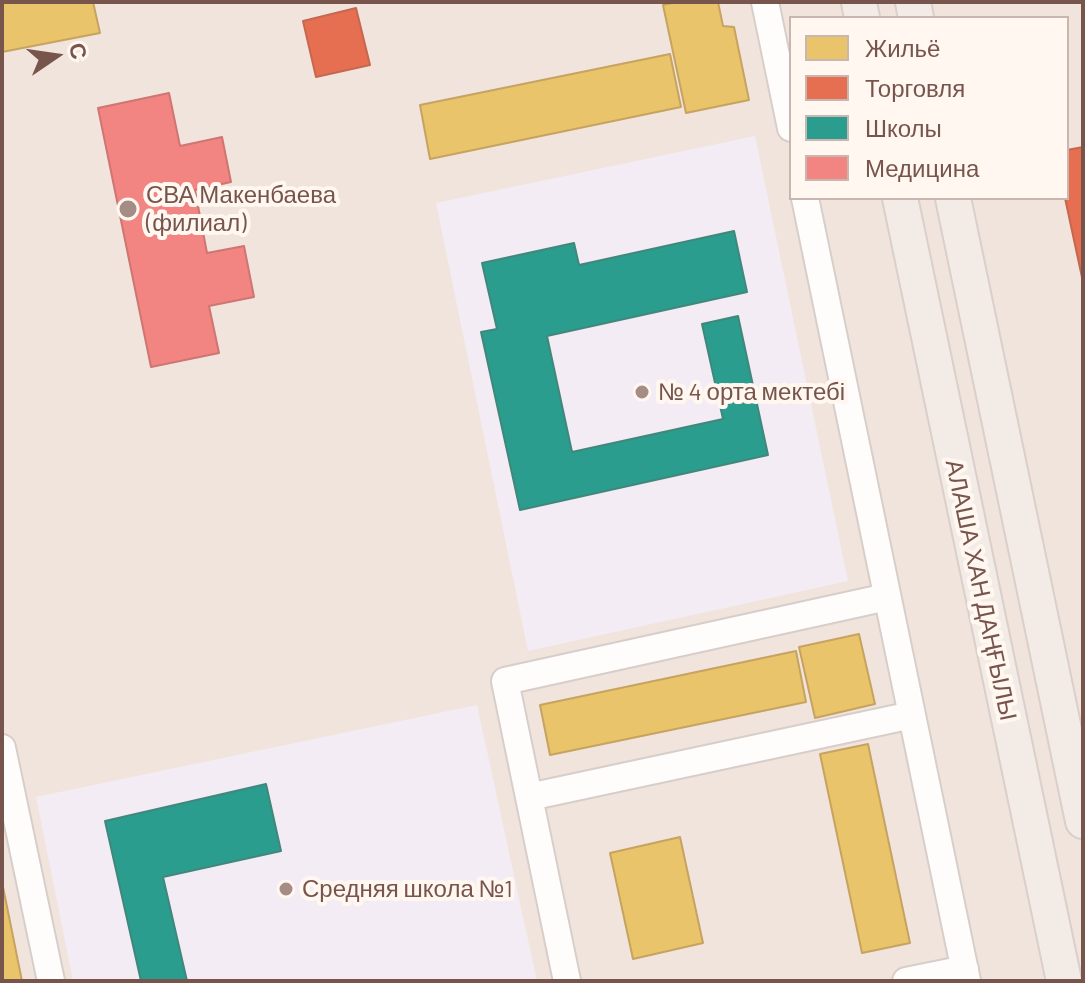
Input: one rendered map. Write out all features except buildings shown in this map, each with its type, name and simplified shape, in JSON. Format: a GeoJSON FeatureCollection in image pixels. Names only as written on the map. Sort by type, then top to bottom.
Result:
{"type":"FeatureCollection","features":[{"type":"Feature","properties":{"kind":"main road","name":"АЛАША ХАН ДАҢҒЫЛЫ"},"geometry":{"type":"LineString","coordinates":[[900,200],[1064,981]]}},
{"type":"Feature","properties":{"kind":"main road"},"geometry":{"type":"LineString","coordinates":[[953,200],[1083,821]]}},
{"type":"Feature","properties":{"kind":"street"},"geometry":{"type":"LineString","coordinates":[[765,2],[789,118]]}},
{"type":"Feature","properties":{"kind":"street"},"geometry":{"type":"LineString","coordinates":[[805,200],[966,975],[906,981]]}},
{"type":"Feature","properties":{"kind":"street"},"geometry":{"type":"LineString","coordinates":[[567,981],[505,681],[887,597]]}},
{"type":"Feature","properties":{"kind":"street"},"geometry":{"type":"LineString","coordinates":[[529,797],[912,715]]}},
{"type":"Feature","properties":{"kind":"street"},"geometry":{"type":"LineString","coordinates":[[2,748],[51,981]]}},
{"type":"Feature","properties":{"kind":"shaded area"},"geometry":{"type":"Polygon","coordinates":[[[2,2],[1083,2],[1083,981],[2,981],[2,2]]]}},
{"type":"Feature","properties":{"kind":"shaded area","name":"№ 4 орта мектебі"},"geometry":{"type":"Polygon","coordinates":[[[755,136],[848,581],[528,651],[436,203],[755,136]]]}},
{"type":"Feature","properties":{"kind":"shaded area","name":"Средняя школа №1"},"geometry":{"type":"Polygon","coordinates":[[[477,705],[537,981],[73,981],[36,797],[477,705]]]}},
{"type":"Feature","properties":{"kind":"place","name":"СВА Макенбаева (филиал)"},"geometry":{"type":"Point","coordinates":[128,209]}},
{"type":"Feature","properties":{"kind":"place","name":"№ 4 орта мектебі"},"geometry":{"type":"Point","coordinates":[642,392]}},
{"type":"Feature","properties":{"kind":"place","name":"Средняя школа №1"},"geometry":{"type":"Point","coordinates":[286,889]}}]}
